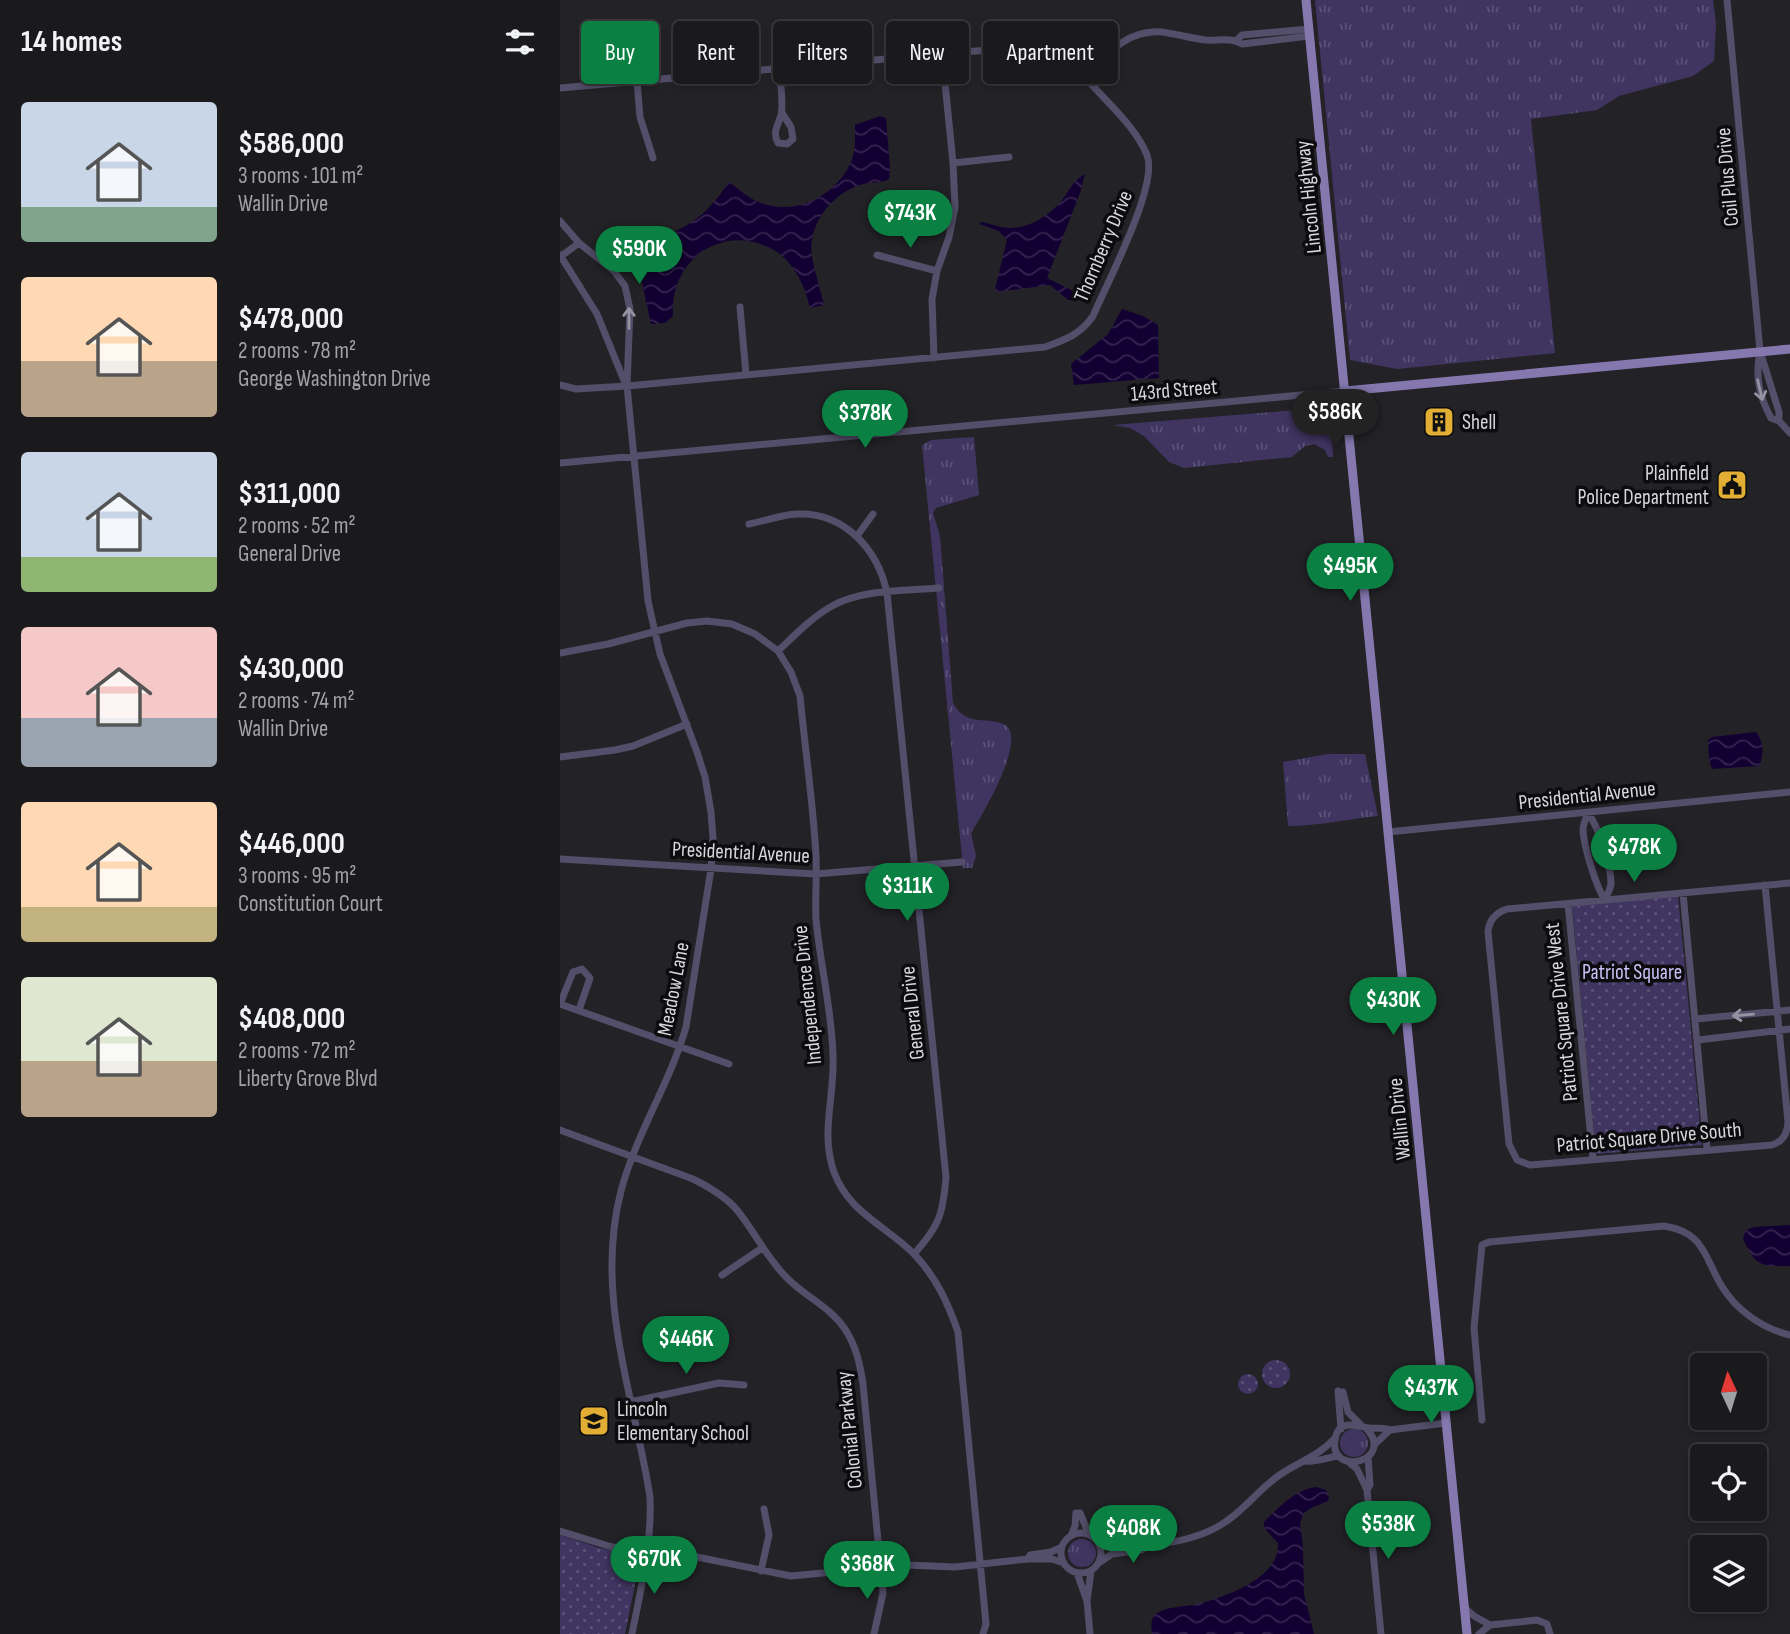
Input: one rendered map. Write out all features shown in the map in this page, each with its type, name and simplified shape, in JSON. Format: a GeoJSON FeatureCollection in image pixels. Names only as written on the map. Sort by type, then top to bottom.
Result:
{"type":"FeatureCollection","features":[{"type":"Feature","properties":{"kind":"main road","name":"Lincoln Highway"},"geometry":{"type":"LineString","coordinates":[[1306,0],[1345,391]]}},
{"type":"Feature","properties":{"kind":"main road","name":"143rd Street"},"geometry":{"type":"LineString","coordinates":[[1345,391],[1790,349]]}},
{"type":"Feature","properties":{"kind":"main road","name":"Wallin Drive"},"geometry":{"type":"LineString","coordinates":[[1345,391],[1466,1634]]}},
{"type":"Feature","properties":{"kind":"street","name":"Coil Plus Drive"},"geometry":{"type":"LineString","coordinates":[[1727,0],[1760,351],[1779,412],[1779,421],[1790,433]]}},
{"type":"Feature","properties":{"kind":"street"},"geometry":{"type":"LineString","coordinates":[[1118,44],[1142,34],[1162,33],[1209,41],[1237,40],[1242,44],[1309,32]]}},
{"type":"Feature","properties":{"kind":"street","name":"Thornberry Drive"},"geometry":{"type":"LineString","coordinates":[[659,78],[773,69]]}},
{"type":"Feature","properties":{"kind":"street","name":"Thornberry Drive"},"geometry":{"type":"LineString","coordinates":[[560,88],[598,84]]}},
{"type":"Feature","properties":{"kind":"street"},"geometry":{"type":"LineString","coordinates":[[637,84],[640,117],[653,158]]}},
{"type":"Feature","properties":{"kind":"street"},"geometry":{"type":"LineString","coordinates":[[780,84],[782,113]]}},
{"type":"Feature","properties":{"kind":"street"},"geometry":{"type":"LineString","coordinates":[[934,358],[932,299],[937,271],[952,221],[955,191],[945,84]]}},
{"type":"Feature","properties":{"kind":"street","name":"Thornberry Drive"},"geometry":{"type":"LineString","coordinates":[[560,385],[576,389],[627,386],[934,358],[1045,347],[1074,335],[1086,327],[1093,316],[1144,197],[1149,174],[1148,157],[1139,139],[1128,123],[1091,84]]}},
{"type":"Feature","properties":{"kind":"street"},"geometry":{"type":"LineString","coordinates":[[953,163],[1009,157]]}},
{"type":"Feature","properties":{"kind":"street","name":"Meadow Lane"},"geometry":{"type":"LineString","coordinates":[[560,221],[579,243],[614,271],[625,286],[630,309],[627,386],[648,601],[654,632],[705,777],[713,838],[692,1004],[681,1046],[632,1156],[621,1192],[611,1254],[613,1308],[650,1497],[648,1551],[632,1634]]}},
{"type":"Feature","properties":{"kind":"street"},"geometry":{"type":"LineString","coordinates":[[560,256],[579,243]]}},
{"type":"Feature","properties":{"kind":"street"},"geometry":{"type":"LineString","coordinates":[[877,255],[937,271]]}},
{"type":"Feature","properties":{"kind":"street","name":"Meadow Lane"},"geometry":{"type":"LineString","coordinates":[[560,256],[597,314],[627,386]]}},
{"type":"Feature","properties":{"kind":"street"},"geometry":{"type":"LineString","coordinates":[[740,307],[746,374]]}},
{"type":"Feature","properties":{"kind":"street","name":"143rd Street"},"geometry":{"type":"LineString","coordinates":[[560,463],[1345,391]]}},
{"type":"Feature","properties":{"kind":"street"},"geometry":{"type":"LineString","coordinates":[[749,524],[780,515],[800,514],[821,517],[840,524],[857,536],[873,514]]}},
{"type":"Feature","properties":{"kind":"street","name":"General Drive"},"geometry":{"type":"LineString","coordinates":[[857,536],[877,562],[887,593],[946,1177],[939,1221],[914,1254]]}},
{"type":"Feature","properties":{"kind":"street"},"geometry":{"type":"LineString","coordinates":[[778,651],[835,604],[854,598],[939,588]]}},
{"type":"Feature","properties":{"kind":"street","name":"Independence Drive"},"geometry":{"type":"LineString","coordinates":[[560,653],[707,621],[732,624],[755,634],[778,651],[791,672],[800,696],[816,857],[817,919],[834,1054],[827,1122],[828,1148],[834,1172],[846,1196],[863,1214],[914,1254],[935,1280],[949,1305],[958,1332],[986,1624],[984,1634]]}},
{"type":"Feature","properties":{"kind":"street"},"geometry":{"type":"LineString","coordinates":[[560,757],[633,746],[687,724]]}},
{"type":"Feature","properties":{"kind":"street","name":"Presidential Avenue"},"geometry":{"type":"LineString","coordinates":[[1388,832],[1790,792]]}},
{"type":"Feature","properties":{"kind":"street"},"geometry":{"type":"LineString","coordinates":[[1588,813],[1583,827],[1586,846],[1597,888],[1605,900]]}},
{"type":"Feature","properties":{"kind":"street"},"geometry":{"type":"LineString","coordinates":[[1588,813],[1596,825],[1609,871],[1611,888],[1605,900]]}},
{"type":"Feature","properties":{"kind":"street","name":"Presidential Avenue"},"geometry":{"type":"LineString","coordinates":[[560,859],[815,874],[962,862]]}},
{"type":"Feature","properties":{"kind":"street"},"geometry":{"type":"LineString","coordinates":[[1568,904],[1790,883]]}},
{"type":"Feature","properties":{"kind":"street"},"geometry":{"type":"LineString","coordinates":[[1765,885],[1779,1031]]}},
{"type":"Feature","properties":{"kind":"street"},"geometry":{"type":"LineString","coordinates":[[1683,893],[1707,1149]]}},
{"type":"Feature","properties":{"kind":"street","name":"Patriot Square Drive South"},"geometry":{"type":"LineString","coordinates":[[1568,904],[1499,911],[1492,918],[1488,932],[1509,1144],[1517,1160],[1530,1165],[1772,1145],[1783,1138],[1788,1122],[1779,1031]]}},
{"type":"Feature","properties":{"kind":"street","name":"Patriot Square Drive West"},"geometry":{"type":"LineString","coordinates":[[1568,904],[1593,1159]]}},
{"type":"Feature","properties":{"kind":"street"},"geometry":{"type":"LineString","coordinates":[[579,1010],[590,978],[582,969],[573,972],[560,1004],[729,1064]]}},
{"type":"Feature","properties":{"kind":"street"},"geometry":{"type":"LineString","coordinates":[[1696,1020],[1790,1010]]}},
{"type":"Feature","properties":{"kind":"street"},"geometry":{"type":"LineString","coordinates":[[1698,1040],[1790,1029]]}},
{"type":"Feature","properties":{"kind":"street","name":"Colonial Parkway"},"geometry":{"type":"LineString","coordinates":[[560,1130],[693,1179],[723,1197],[737,1210],[762,1248],[788,1279],[831,1313],[853,1342],[863,1384],[883,1593],[874,1634]]}},
{"type":"Feature","properties":{"kind":"street"},"geometry":{"type":"LineString","coordinates":[[1482,1420],[1474,1328],[1482,1245],[1489,1242],[1664,1226],[1675,1228],[1694,1237],[1701,1245],[1721,1285],[1739,1308],[1765,1326],[1790,1335]]}},
{"type":"Feature","properties":{"kind":"street"},"geometry":{"type":"LineString","coordinates":[[722,1275],[762,1248]]}},
{"type":"Feature","properties":{"kind":"street"},"geometry":{"type":"LineString","coordinates":[[630,1402],[719,1383],[744,1385]]}},
{"type":"Feature","properties":{"kind":"street"},"geometry":{"type":"LineString","coordinates":[[1341,1429],[1340,1392],[1348,1412],[1363,1426],[1373,1439],[1374,1445]]}},
{"type":"Feature","properties":{"kind":"street"},"geometry":{"type":"LineString","coordinates":[[1077,1573],[1091,1571],[1112,1553],[1143,1550],[1145,1547],[1203,1534],[1228,1520],[1270,1482],[1309,1456],[1324,1450],[1347,1424],[1390,1430],[1446,1423]]}},
{"type":"Feature","properties":{"kind":"street"},"geometry":{"type":"LineString","coordinates":[[1350,1462],[1363,1461],[1368,1457],[1374,1445],[1390,1430]]}},
{"type":"Feature","properties":{"kind":"street"},"geometry":{"type":"LineString","coordinates":[[1335,1438],[1339,1456],[1357,1469],[1367,1490],[1381,1634]]}},
{"type":"Feature","properties":{"kind":"street"},"geometry":{"type":"LineString","coordinates":[[1304,1461],[1339,1456]]}},
{"type":"Feature","properties":{"kind":"street"},"geometry":{"type":"LineString","coordinates":[[1367,1490],[1370,1485],[1368,1457]]}},
{"type":"Feature","properties":{"kind":"street"},"geometry":{"type":"LineString","coordinates":[[761,1571],[769,1535],[764,1509]]}},
{"type":"Feature","properties":{"kind":"street"},"geometry":{"type":"LineString","coordinates":[[1028,1559],[1030,1555],[1051,1552],[1062,1547],[1071,1536],[1078,1513],[1090,1535],[1099,1543],[1111,1546],[1142,1544],[1145,1547]]}},
{"type":"Feature","properties":{"kind":"street"},"geometry":{"type":"LineString","coordinates":[[560,1531],[612,1547],[712,1560],[791,1576],[907,1565],[955,1567],[1052,1559],[1077,1573],[1087,1601]]}},
{"type":"Feature","properties":{"kind":"street"},"geometry":{"type":"LineString","coordinates":[[1071,1536],[1090,1535]]}},
{"type":"Feature","properties":{"kind":"street"},"geometry":{"type":"LineString","coordinates":[[1099,1543],[1100,1562]]}},
{"type":"Feature","properties":{"kind":"street"},"geometry":{"type":"LineString","coordinates":[[1062,1547],[1063,1563]]}},
{"type":"Feature","properties":{"kind":"street"},"geometry":{"type":"LineString","coordinates":[[1090,1634],[1087,1601],[1091,1571]]}},
{"type":"Feature","properties":{"kind":"street"},"geometry":{"type":"LineString","coordinates":[[1464,1607],[1490,1625],[1544,1621],[1550,1634]]}},
{"type":"Feature","properties":{"kind":"street"},"geometry":{"type":"LineString","coordinates":[[1479,1634],[1490,1625]]}},
{"type":"Feature","properties":{"kind":"green space"},"geometry":{"type":"Polygon","coordinates":[[[1315,0],[1713,0],[1716,24],[1714,61],[1693,76],[1619,96],[1597,110],[1531,119],[1555,353],[1397,369],[1350,360],[1315,0]]]}},
{"type":"Feature","properties":{"kind":"green space"},"geometry":{"type":"Polygon","coordinates":[[[1321,408],[1327,431],[1332,437],[1333,457],[1328,457],[1325,450],[1314,444],[1305,446],[1292,457],[1184,468],[1169,462],[1144,436],[1130,428],[1113,425],[1321,408]]]}},
{"type":"Feature","properties":{"kind":"green space"},"geometry":{"type":"Polygon","coordinates":[[[974,437],[979,495],[936,508],[933,513],[940,536],[953,703],[971,719],[1005,725],[1011,733],[1011,746],[1000,778],[971,833],[976,856],[972,868],[963,868],[922,445],[931,440],[974,437]]]}},
{"type":"Feature","properties":{"kind":"green space"},"geometry":{"type":"Polygon","coordinates":[[[1328,754],[1365,754],[1378,816],[1288,826],[1283,762],[1328,754]]]}},
{"type":"Feature","properties":{"kind":"green space","name":"Patriot Square"},"geometry":{"type":"Polygon","coordinates":[[[1678,896],[1702,1145],[1596,1154],[1572,906],[1678,896]]]}},
{"type":"Feature","properties":{"kind":"green space"},"geometry":{"type":"Polygon","coordinates":[[[1276,1360],[1286,1364],[1290,1374],[1286,1384],[1276,1388],[1266,1384],[1262,1374],[1266,1364],[1276,1360]]]}},
{"type":"Feature","properties":{"kind":"green space"},"geometry":{"type":"Polygon","coordinates":[[[1248,1374],[1255,1377],[1258,1384],[1255,1391],[1248,1394],[1241,1391],[1238,1384],[1241,1377],[1248,1374]]]}},
{"type":"Feature","properties":{"kind":"green space"},"geometry":{"type":"Polygon","coordinates":[[[1354,1429],[1364,1433],[1368,1443],[1364,1453],[1354,1457],[1344,1453],[1340,1443],[1344,1433],[1354,1429]]]}},
{"type":"Feature","properties":{"kind":"green space"},"geometry":{"type":"Polygon","coordinates":[[[560,1535],[636,1556],[639,1564],[625,1634],[560,1634],[560,1535]]]}},
{"type":"Feature","properties":{"kind":"green space"},"geometry":{"type":"Polygon","coordinates":[[[1082,1539],[1092,1543],[1096,1553],[1092,1563],[1082,1567],[1072,1563],[1068,1553],[1072,1543],[1082,1539]]]}},
{"type":"Feature","properties":{"kind":"water"},"geometry":{"type":"Polygon","coordinates":[[[880,116],[886,118],[889,179],[863,184],[841,195],[824,212],[813,233],[812,257],[824,305],[810,308],[798,275],[781,255],[755,242],[736,240],[719,243],[703,251],[690,263],[680,278],[674,296],[673,316],[665,323],[651,324],[641,278],[628,254],[634,247],[645,240],[685,227],[712,204],[729,182],[752,199],[774,206],[788,207],[814,200],[836,185],[851,162],[855,125],[880,116]]]}},
{"type":"Feature","properties":{"kind":"water"},"geometry":{"type":"Polygon","coordinates":[[[1085,174],[1047,278],[1075,292],[1077,300],[1068,300],[1050,285],[996,292],[1007,240],[999,231],[979,224],[982,222],[1010,228],[1033,223],[1053,210],[1075,182],[1085,174]]]}},
{"type":"Feature","properties":{"kind":"water"},"geometry":{"type":"Polygon","coordinates":[[[1122,309],[1143,316],[1158,325],[1159,378],[1074,385],[1071,364],[1108,334],[1122,309]]]}},
{"type":"Feature","properties":{"kind":"water"},"geometry":{"type":"Polygon","coordinates":[[[1756,732],[1762,749],[1759,766],[1712,769],[1708,740],[1712,737],[1756,732]]]}},
{"type":"Feature","properties":{"kind":"water"},"geometry":{"type":"Polygon","coordinates":[[[1790,1225],[1790,1266],[1760,1263],[1743,1239],[1746,1230],[1754,1227],[1790,1225]]]}},
{"type":"Feature","properties":{"kind":"water"},"geometry":{"type":"Polygon","coordinates":[[[1316,1487],[1326,1490],[1328,1501],[1304,1513],[1300,1523],[1304,1594],[1314,1634],[1152,1634],[1153,1618],[1160,1611],[1223,1596],[1261,1576],[1276,1555],[1278,1543],[1264,1528],[1264,1522],[1294,1495],[1316,1487]]]}},
{"type":"Feature","properties":{"kind":"place","name":"Shell"},"geometry":{"type":"Point","coordinates":[1439,422]}},
{"type":"Feature","properties":{"kind":"place","name":"Plainfield Police Department"},"geometry":{"type":"Point","coordinates":[1732,485]}},
{"type":"Feature","properties":{"kind":"place","name":"Lincoln Elementary School"},"geometry":{"type":"Point","coordinates":[594,1421]}}]}
